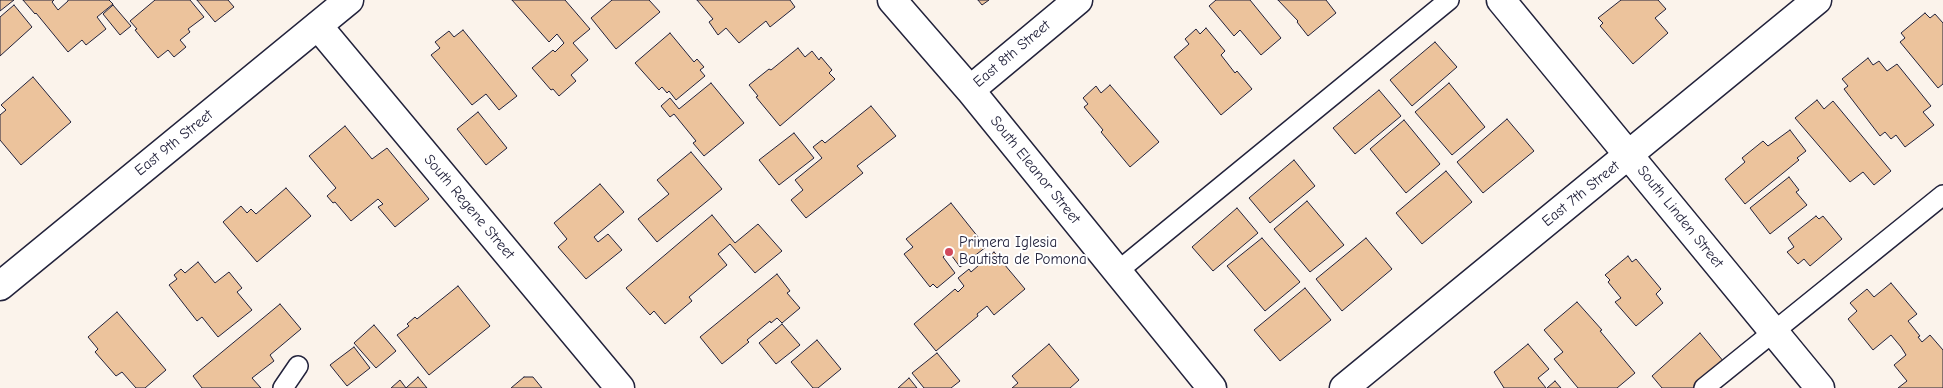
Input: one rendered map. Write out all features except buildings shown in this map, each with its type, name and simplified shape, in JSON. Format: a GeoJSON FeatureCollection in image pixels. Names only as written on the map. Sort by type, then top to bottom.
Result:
{"type":"FeatureCollection","features":[{"type":"Feature","properties":{"kind":"street","name":"East 9th Street"},"geometry":{"type":"LineString","coordinates":[[0,286],[348,0]]}},
{"type":"Feature","properties":{"kind":"street","name":"South Eleanor Street"},"geometry":{"type":"LineString","coordinates":[[892,0],[970,90],[1212,388]]}},
{"type":"Feature","properties":{"kind":"street","name":"East 8th Street"},"geometry":{"type":"LineString","coordinates":[[970,90],[1078,0]]}},
{"type":"Feature","properties":{"kind":"street","name":"South Linden Street"},"geometry":{"type":"LineString","coordinates":[[1501,0],[1820,388]]}},
{"type":"Feature","properties":{"kind":"street","name":"East 7th Street"},"geometry":{"type":"LineString","coordinates":[[1344,388],[1816,0]]}},
{"type":"Feature","properties":{"kind":"street","name":"South Regene Street"},"geometry":{"type":"LineString","coordinates":[[318,26],[620,388]]}},
{"type":"Feature","properties":{"kind":"lane"},"geometry":{"type":"LineString","coordinates":[[1118,272],[1449,0]]}},
{"type":"Feature","properties":{"kind":"lane"},"geometry":{"type":"LineString","coordinates":[[1704,388],[1943,195]]}},
{"type":"Feature","properties":{"kind":"lane"},"geometry":{"type":"LineString","coordinates":[[283,388],[298,366]]}},
{"type":"Feature","properties":{"kind":"place","name":"Primera Iglesia Bautista de Pomona"},"geometry":{"type":"Point","coordinates":[949,252]}}]}
